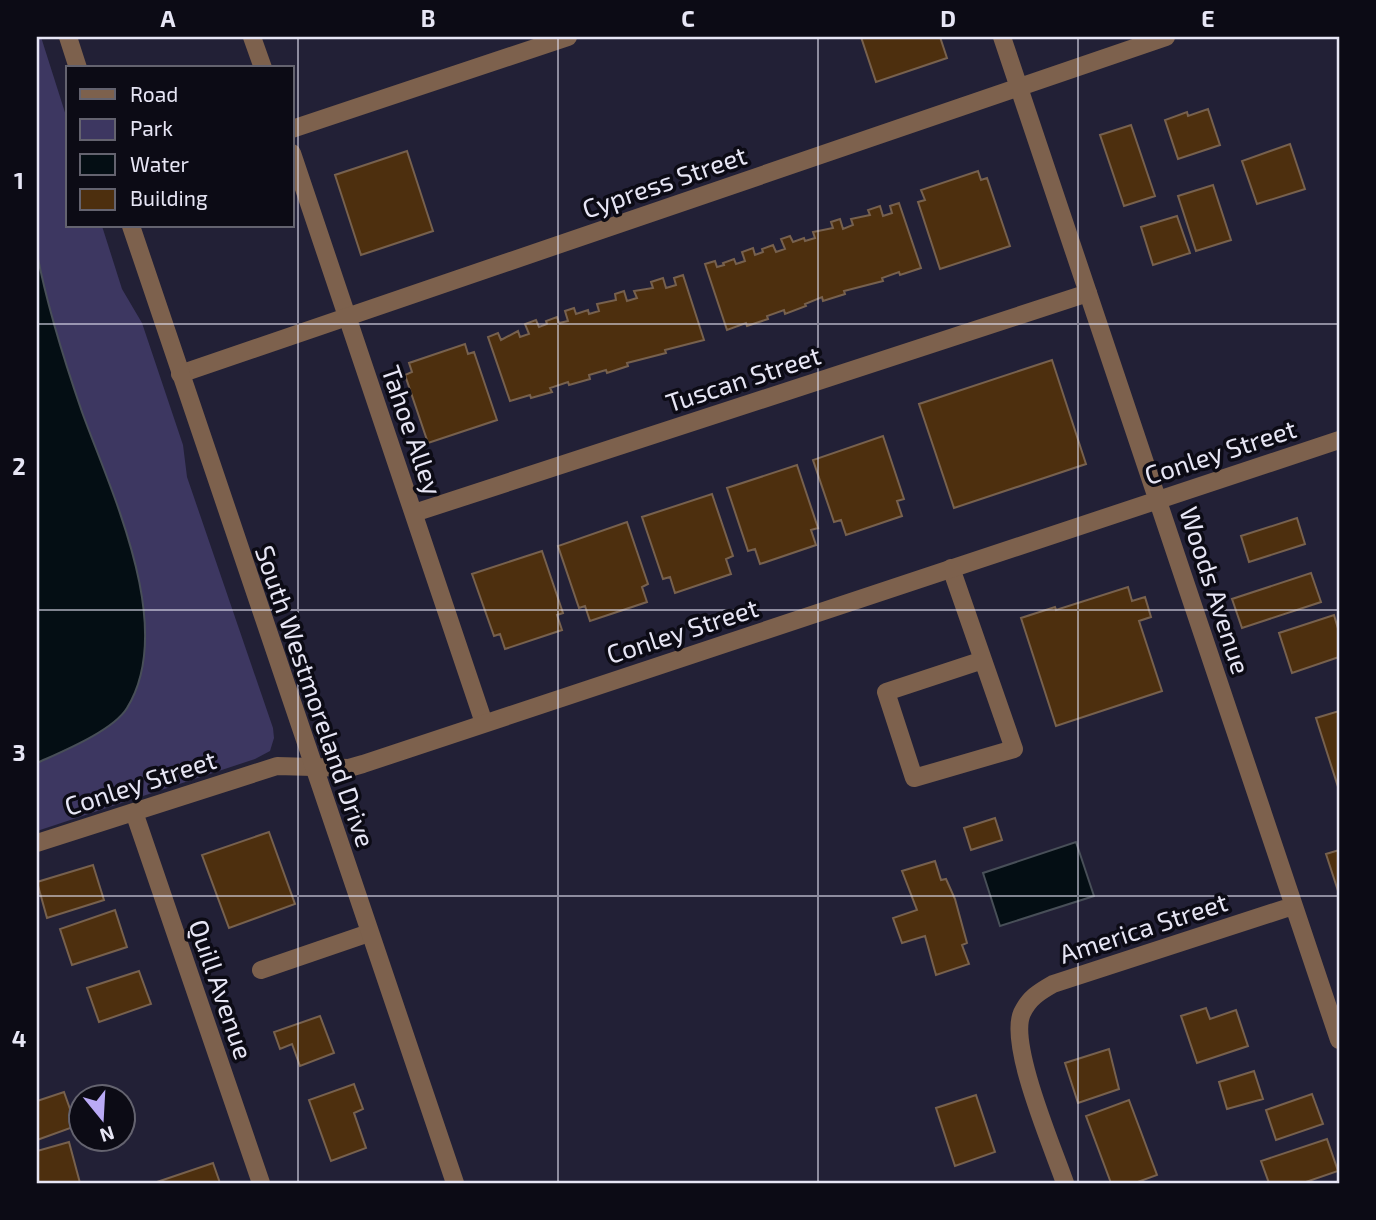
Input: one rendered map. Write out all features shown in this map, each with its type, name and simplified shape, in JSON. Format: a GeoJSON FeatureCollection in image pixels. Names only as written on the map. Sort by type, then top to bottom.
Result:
{"type":"FeatureCollection","features":[{"type":"Feature","properties":{"kind":"street"},"geometry":{"type":"LineString","coordinates":[[68,37],[77,66]]}},
{"type":"Feature","properties":{"kind":"street"},"geometry":{"type":"LineString","coordinates":[[252,37],[262,66]]}},
{"type":"Feature","properties":{"kind":"street"},"geometry":{"type":"LineString","coordinates":[[294,129],[568,37]]}},
{"type":"Feature","properties":{"kind":"street","name":"Woods Avenue"},"geometry":{"type":"LineString","coordinates":[[1002,37],[1339,1040]]}},
{"type":"Feature","properties":{"kind":"street","name":"Cypress Street"},"geometry":{"type":"LineString","coordinates":[[180,374],[1166,37]]}},
{"type":"Feature","properties":{"kind":"street","name":"Tahoe Alley"},"geometry":{"type":"LineString","coordinates":[[294,159],[484,723]]}},
{"type":"Feature","properties":{"kind":"street","name":"South Westmoreland Drive"},"geometry":{"type":"LineString","coordinates":[[132,228],[455,1183]]}},
{"type":"Feature","properties":{"kind":"street","name":"Tuscan Street"},"geometry":{"type":"LineString","coordinates":[[414,513],[1088,293]]}},
{"type":"Feature","properties":{"kind":"street","name":"Conley Street"},"geometry":{"type":"LineString","coordinates":[[37,844],[277,766],[349,768],[1339,440]]}},
{"type":"Feature","properties":{"kind":"street"},"geometry":{"type":"LineString","coordinates":[[951,568],[1014,749],[914,778],[886,692],[983,660]]}},
{"type":"Feature","properties":{"kind":"street","name":"Quill Avenue"},"geometry":{"type":"LineString","coordinates":[[134,812],[261,1183]]}},
{"type":"Feature","properties":{"kind":"street","name":"America Street"},"geometry":{"type":"LineString","coordinates":[[1065,1183],[1024,1062],[1019,1038],[1021,1014],[1034,995],[1053,984],[1293,906]]}},
{"type":"Feature","properties":{"kind":"street"},"geometry":{"type":"LineString","coordinates":[[261,970],[369,933]]}},
{"type":"Feature","properties":{"kind":"green space"},"geometry":{"type":"Polygon","coordinates":[[[37,37],[41,37],[66,116],[66,228],[103,228],[122,289],[142,323],[183,445],[187,477],[273,728],[274,738],[270,751],[255,759],[37,831],[37,37]]]}},
{"type":"Feature","properties":{"kind":"water"},"geometry":{"type":"Polygon","coordinates":[[[37,253],[62,353],[122,519],[134,560],[142,600],[145,639],[141,675],[127,708],[120,717],[99,733],[37,763],[37,253]]]}},
{"type":"Feature","properties":{"kind":"water"},"geometry":{"type":"Polygon","coordinates":[[[1076,842],[1094,896],[1000,926],[983,873],[1076,842]]]}},
{"type":"Feature","properties":{"kind":"building"},"geometry":{"type":"Polygon","coordinates":[[[861,37],[940,37],[947,58],[876,82],[861,37]]]}},
{"type":"Feature","properties":{"kind":"building"},"geometry":{"type":"Polygon","coordinates":[[[1208,109],[1220,145],[1178,159],[1165,120],[1187,112],[1188,116],[1208,109]]]}},
{"type":"Feature","properties":{"kind":"building"},"geometry":{"type":"Polygon","coordinates":[[[1131,125],[1155,196],[1124,206],[1100,135],[1131,125]]]}},
{"type":"Feature","properties":{"kind":"building"},"geometry":{"type":"Polygon","coordinates":[[[1290,144],[1305,189],[1257,204],[1242,161],[1290,144]]]}},
{"type":"Feature","properties":{"kind":"building"},"geometry":{"type":"Polygon","coordinates":[[[407,151],[433,231],[361,255],[335,175],[407,151]]]}},
{"type":"Feature","properties":{"kind":"building"},"geometry":{"type":"Polygon","coordinates":[[[978,171],[981,180],[987,178],[1010,246],[940,269],[918,202],[925,200],[921,190],[978,171]]]}},
{"type":"Feature","properties":{"kind":"building"},"geometry":{"type":"Polygon","coordinates":[[[1213,185],[1231,240],[1196,251],[1178,196],[1213,185]]]}},
{"type":"Feature","properties":{"kind":"building"},"geometry":{"type":"Polygon","coordinates":[[[899,203],[921,268],[900,275],[899,272],[882,278],[883,281],[844,291],[845,294],[823,301],[822,297],[785,314],[784,310],[767,316],[768,319],[727,330],[705,264],[715,261],[717,267],[734,259],[736,264],[745,261],[742,252],[753,248],[755,255],[773,245],[776,252],[785,249],[781,239],[790,236],[793,242],[815,238],[813,232],[833,228],[831,222],[840,219],[843,229],[853,225],[851,219],[870,215],[868,210],[880,206],[883,216],[892,213],[890,206],[899,203]]]}},
{"type":"Feature","properties":{"kind":"building"},"geometry":{"type":"Polygon","coordinates":[[[1177,216],[1190,253],[1153,265],[1141,227],[1177,216]]]}},
{"type":"Feature","properties":{"kind":"building"},"geometry":{"type":"Polygon","coordinates":[[[683,275],[704,340],[665,350],[666,353],[627,363],[628,366],[607,373],[606,370],[589,375],[590,379],[550,388],[552,392],[510,401],[488,337],[498,333],[501,340],[518,331],[520,337],[529,334],[525,324],[536,320],[539,327],[557,317],[559,323],[568,321],[565,311],[574,308],[576,314],[588,310],[589,314],[599,311],[597,304],[616,300],[615,294],[624,291],[627,301],[637,298],[634,291],[653,288],[651,282],[663,278],[666,288],[676,285],[674,278],[683,275]]]}},
{"type":"Feature","properties":{"kind":"building"},"geometry":{"type":"Polygon","coordinates":[[[465,344],[468,354],[474,352],[497,420],[428,443],[405,375],[412,372],[409,363],[465,344]]]}},
{"type":"Feature","properties":{"kind":"building"},"geometry":{"type":"Polygon","coordinates":[[[1052,360],[1086,464],[954,508],[919,404],[1052,360]]]}},
{"type":"Feature","properties":{"kind":"building"},"geometry":{"type":"Polygon","coordinates":[[[883,436],[904,499],[897,501],[902,516],[846,535],[841,520],[834,522],[813,460],[883,436]]]}},
{"type":"Feature","properties":{"kind":"building"},"geometry":{"type":"Polygon","coordinates":[[[797,465],[818,528],[811,530],[816,545],[760,564],[755,549],[748,551],[727,488],[797,465]]]}},
{"type":"Feature","properties":{"kind":"building"},"geometry":{"type":"Polygon","coordinates":[[[712,494],[733,556],[726,559],[731,574],[675,593],[670,577],[663,579],[642,517],[712,494]]]}},
{"type":"Feature","properties":{"kind":"building"},"geometry":{"type":"Polygon","coordinates":[[[1297,518],[1305,544],[1249,562],[1241,536],[1297,518]]]}},
{"type":"Feature","properties":{"kind":"building"},"geometry":{"type":"Polygon","coordinates":[[[627,522],[648,584],[642,587],[647,602],[590,621],[585,606],[579,608],[558,546],[627,522]]]}},
{"type":"Feature","properties":{"kind":"building"},"geometry":{"type":"Polygon","coordinates":[[[542,551],[563,613],[557,615],[562,630],[505,649],[500,634],[494,636],[472,574],[542,551]]]}},
{"type":"Feature","properties":{"kind":"building"},"geometry":{"type":"Polygon","coordinates":[[[1311,573],[1321,602],[1242,628],[1232,599],[1311,573]]]}},
{"type":"Feature","properties":{"kind":"building"},"geometry":{"type":"Polygon","coordinates":[[[1128,587],[1132,601],[1145,597],[1151,617],[1139,621],[1162,691],[1056,726],[1021,618],[1128,587]]]}},
{"type":"Feature","properties":{"kind":"building"},"geometry":{"type":"Polygon","coordinates":[[[1334,615],[1339,632],[1339,657],[1292,673],[1279,633],[1334,615]]]}},
{"type":"Feature","properties":{"kind":"building"},"geometry":{"type":"Polygon","coordinates":[[[1339,711],[1339,790],[1316,718],[1339,711]]]}},
{"type":"Feature","properties":{"kind":"building"},"geometry":{"type":"Polygon","coordinates":[[[995,818],[1002,840],[971,850],[964,828],[995,818]]]}},
{"type":"Feature","properties":{"kind":"building"},"geometry":{"type":"Polygon","coordinates":[[[269,832],[295,904],[229,928],[202,855],[269,832]]]}},
{"type":"Feature","properties":{"kind":"building"},"geometry":{"type":"Polygon","coordinates":[[[1339,850],[1339,894],[1326,854],[1339,850]]]}},
{"type":"Feature","properties":{"kind":"building"},"geometry":{"type":"Polygon","coordinates":[[[935,861],[941,880],[946,879],[955,899],[967,943],[962,945],[969,964],[936,975],[925,936],[902,943],[893,918],[917,910],[902,871],[935,861]]]}},
{"type":"Feature","properties":{"kind":"building"},"geometry":{"type":"Polygon","coordinates":[[[93,865],[104,900],[47,918],[37,882],[93,865]]]}},
{"type":"Feature","properties":{"kind":"building"},"geometry":{"type":"Polygon","coordinates":[[[115,910],[127,947],[72,965],[60,929],[115,910]]]}},
{"type":"Feature","properties":{"kind":"building"},"geometry":{"type":"Polygon","coordinates":[[[139,971],[151,1004],[99,1022],[87,988],[139,971]]]}},
{"type":"Feature","properties":{"kind":"building"},"geometry":{"type":"Polygon","coordinates":[[[1206,1008],[1210,1019],[1236,1010],[1248,1046],[1197,1063],[1181,1016],[1206,1008]]]}},
{"type":"Feature","properties":{"kind":"building"},"geometry":{"type":"Polygon","coordinates":[[[320,1016],[334,1053],[300,1066],[292,1044],[280,1049],[274,1032],[320,1016]]]}},
{"type":"Feature","properties":{"kind":"building"},"geometry":{"type":"Polygon","coordinates":[[[1109,1049],[1119,1089],[1078,1103],[1065,1063],[1109,1049]]]}},
{"type":"Feature","properties":{"kind":"building"},"geometry":{"type":"Polygon","coordinates":[[[1254,1071],[1263,1099],[1227,1109],[1219,1082],[1254,1071]]]}},
{"type":"Feature","properties":{"kind":"building"},"geometry":{"type":"Polygon","coordinates":[[[354,1084],[363,1109],[354,1113],[366,1148],[331,1161],[309,1100],[354,1084]]]}},
{"type":"Feature","properties":{"kind":"building"},"geometry":{"type":"Polygon","coordinates":[[[64,1092],[66,1130],[37,1140],[37,1101],[64,1092]]]}},
{"type":"Feature","properties":{"kind":"building"},"geometry":{"type":"Polygon","coordinates":[[[1312,1094],[1323,1124],[1276,1140],[1266,1110],[1312,1094]]]}},
{"type":"Feature","properties":{"kind":"building"},"geometry":{"type":"Polygon","coordinates":[[[976,1095],[995,1152],[955,1166],[936,1108],[976,1095]]]}},
{"type":"Feature","properties":{"kind":"building"},"geometry":{"type":"Polygon","coordinates":[[[1129,1100],[1157,1175],[1135,1183],[1111,1183],[1086,1116],[1129,1100]]]}},
{"type":"Feature","properties":{"kind":"building"},"geometry":{"type":"Polygon","coordinates":[[[1327,1139],[1338,1171],[1303,1183],[1269,1183],[1261,1161],[1327,1139]]]}},
{"type":"Feature","properties":{"kind":"building"},"geometry":{"type":"Polygon","coordinates":[[[66,1143],[66,1154],[72,1154],[80,1183],[37,1183],[37,1151],[66,1143]]]}},
{"type":"Feature","properties":{"kind":"building"},"geometry":{"type":"Polygon","coordinates":[[[213,1163],[220,1183],[154,1183],[213,1163]]]}}]}
